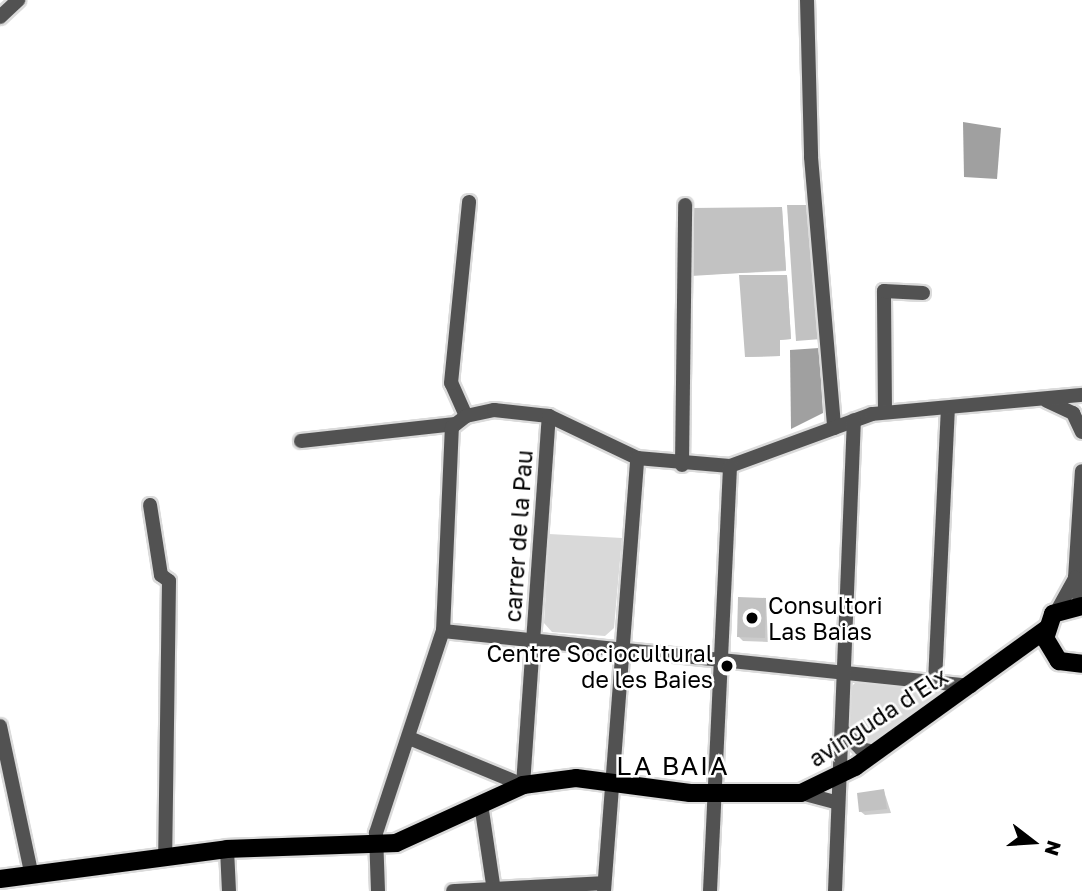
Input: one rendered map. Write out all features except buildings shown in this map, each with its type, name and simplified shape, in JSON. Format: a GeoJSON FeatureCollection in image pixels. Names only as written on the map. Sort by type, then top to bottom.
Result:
{"type":"FeatureCollection","features":[{"type":"Feature","properties":{"kind":"main road"},"geometry":{"type":"LineString","coordinates":[[1057,611],[1082,606]]}},
{"type":"Feature","properties":{"kind":"main road","name":"avinguda d'Elx"},"geometry":{"type":"LineString","coordinates":[[0,879],[227,849],[396,843],[523,785],[576,778],[715,793],[801,793],[839,776],[972,686],[1046,629],[1057,611]]}},
{"type":"Feature","properties":{"kind":"main road"},"geometry":{"type":"LineString","coordinates":[[1046,629],[1052,655]]}},
{"type":"Feature","properties":{"kind":"main road"},"geometry":{"type":"LineString","coordinates":[[1014,656],[1052,655],[1082,664]]}},
{"type":"Feature","properties":{"kind":"street"},"geometry":{"type":"LineString","coordinates":[[0,17],[18,0]]}},
{"type":"Feature","properties":{"kind":"street"},"geometry":{"type":"LineString","coordinates":[[807,0],[811,157],[834,428]]}},
{"type":"Feature","properties":{"kind":"street"},"geometry":{"type":"LineString","coordinates":[[378,891],[374,844],[443,631],[458,422],[451,383],[469,202]]}},
{"type":"Feature","properties":{"kind":"street"},"geometry":{"type":"LineString","coordinates":[[682,465],[685,205]]}},
{"type":"Feature","properties":{"kind":"street"},"geometry":{"type":"LineString","coordinates":[[885,412],[884,291],[923,293]]}},
{"type":"Feature","properties":{"kind":"street"},"geometry":{"type":"LineString","coordinates":[[301,441],[458,422],[494,410],[549,416],[638,458],[682,465],[730,466],[854,420],[885,412],[1079,396]]}},
{"type":"Feature","properties":{"kind":"street"},"geometry":{"type":"LineString","coordinates":[[1042,400],[1073,413],[1082,432]]}},
{"type":"Feature","properties":{"kind":"street"},"geometry":{"type":"LineString","coordinates":[[935,682],[948,408]]}},
{"type":"Feature","properties":{"kind":"street","name":"carrer de la Pau"},"geometry":{"type":"LineString","coordinates":[[523,785],[549,416]]}},
{"type":"Feature","properties":{"kind":"street"},"geometry":{"type":"LineString","coordinates":[[835,891],[854,420]]}},
{"type":"Feature","properties":{"kind":"street"},"geometry":{"type":"LineString","coordinates":[[453,891],[604,887],[638,458]]}},
{"type":"Feature","properties":{"kind":"street"},"geometry":{"type":"LineString","coordinates":[[710,891],[730,466]]}},
{"type":"Feature","properties":{"kind":"street"},"geometry":{"type":"LineString","coordinates":[[1082,471],[1078,568],[1082,606]]}},
{"type":"Feature","properties":{"kind":"street"},"geometry":{"type":"LineString","coordinates":[[150,505],[161,575],[169,580],[165,856]]}},
{"type":"Feature","properties":{"kind":"street"},"geometry":{"type":"LineString","coordinates":[[1057,611],[1078,568]]}},
{"type":"Feature","properties":{"kind":"street"},"geometry":{"type":"LineString","coordinates":[[443,631],[972,686]]}},
{"type":"Feature","properties":{"kind":"street"},"geometry":{"type":"LineString","coordinates":[[0,726],[32,876]]}},
{"type":"Feature","properties":{"kind":"street"},"geometry":{"type":"LineString","coordinates":[[842,730],[861,749],[874,752]]}},
{"type":"Feature","properties":{"kind":"street"},"geometry":{"type":"LineString","coordinates":[[409,737],[523,785]]}},
{"type":"Feature","properties":{"kind":"street"},"geometry":{"type":"LineString","coordinates":[[801,793],[838,803]]}},
{"type":"Feature","properties":{"kind":"street"},"geometry":{"type":"LineString","coordinates":[[481,804],[494,889]]}},
{"type":"Feature","properties":{"kind":"street"},"geometry":{"type":"LineString","coordinates":[[227,849],[229,891]]}},
{"type":"Feature","properties":{"kind":"shaded area"},"geometry":{"type":"Polygon","coordinates":[[[963,122],[1001,128],[997,179],[964,177],[963,122]]]}},
{"type":"Feature","properties":{"kind":"shaded area"},"geometry":{"type":"Polygon","coordinates":[[[819,348],[823,413],[791,429],[790,350],[819,348]]]}},
{"type":"Feature","properties":{"kind":"shaded area"},"geometry":{"type":"Polygon","coordinates":[[[549,534],[622,538],[614,628],[605,636],[552,632],[544,623],[549,534]]]}},
{"type":"Feature","properties":{"kind":"shaded area"},"geometry":{"type":"Polygon","coordinates":[[[857,681],[944,693],[868,748],[848,735],[850,688],[857,681]]]}},
{"type":"Feature","properties":{"kind":"place","name":"Consultori Las Baias"},"geometry":{"type":"Point","coordinates":[752,618]}},
{"type":"Feature","properties":{"kind":"place","name":"Centre Sociocultural de les Baies"},"geometry":{"type":"Point","coordinates":[727,666]}},
{"type":"Feature","properties":{"kind":"district","name":"LA BAIA"},"geometry":{"type":"Point","coordinates":[673,766]}}]}
